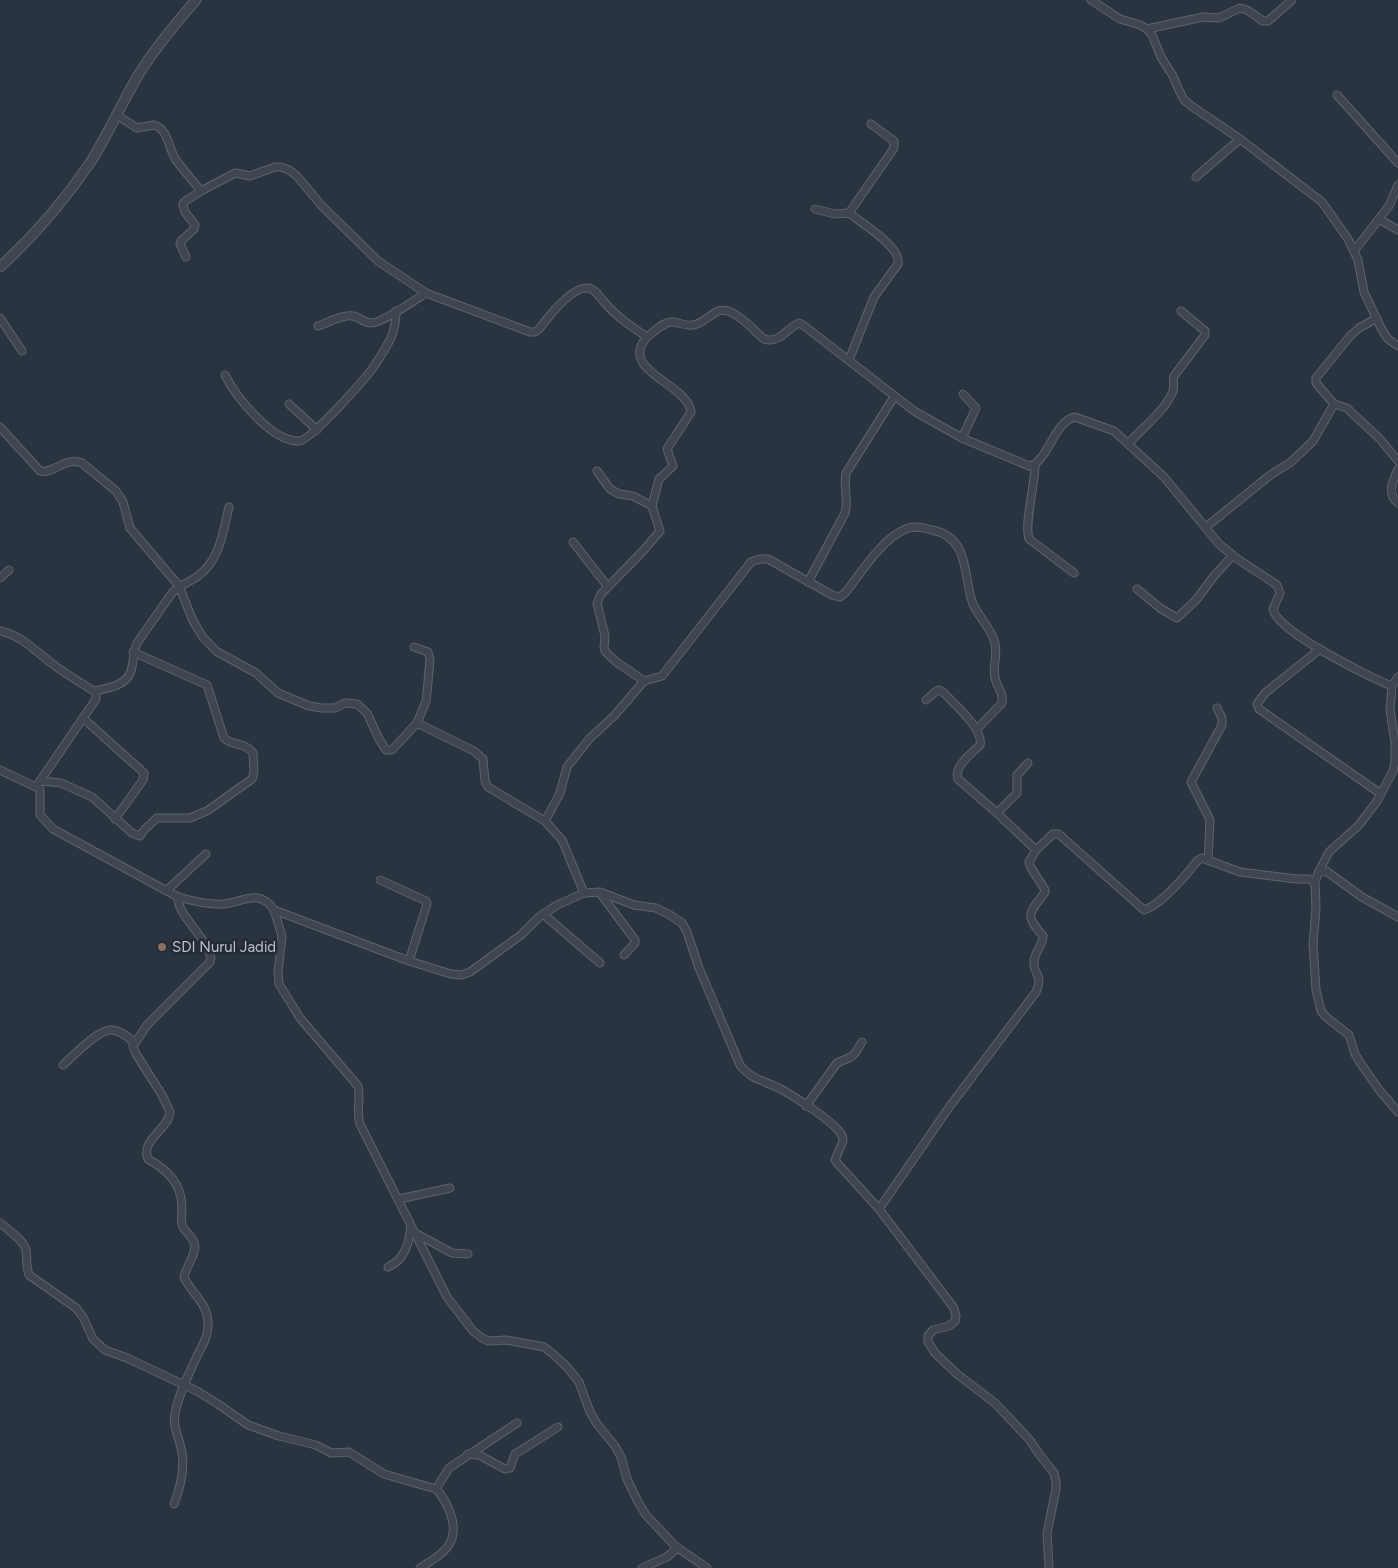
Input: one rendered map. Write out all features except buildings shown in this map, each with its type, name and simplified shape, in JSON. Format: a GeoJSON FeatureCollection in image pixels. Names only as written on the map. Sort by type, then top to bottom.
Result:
{"type":"FeatureCollection","features":[{"type":"Feature","properties":{"kind":"street"},"geometry":{"type":"LineString","coordinates":[[0,267],[33,235],[73,187],[118,116],[137,78],[182,15],[196,0]]}},
{"type":"Feature","properties":{"kind":"street"},"geometry":{"type":"LineString","coordinates":[[1091,0],[1120,19],[1147,29],[1152,35],[1161,57],[1173,76],[1184,100],[1240,139],[1322,202],[1348,239],[1354,251],[1358,260],[1364,292],[1376,318],[1388,339],[1398,346]]}},
{"type":"Feature","properties":{"kind":"street"},"geometry":{"type":"LineString","coordinates":[[1147,29],[1203,17],[1219,18],[1240,8],[1247,10],[1263,21],[1268,21],[1292,0]]}},
{"type":"Feature","properties":{"kind":"street"},"geometry":{"type":"LineString","coordinates":[[1337,95],[1398,163]]}},
{"type":"Feature","properties":{"kind":"street"},"geometry":{"type":"LineString","coordinates":[[118,116],[133,127],[141,128],[154,124],[161,129],[166,135],[175,158],[201,191]]}},
{"type":"Feature","properties":{"kind":"street"},"geometry":{"type":"LineString","coordinates":[[849,213],[894,148],[894,140],[870,124]]}},
{"type":"Feature","properties":{"kind":"street"},"geometry":{"type":"LineString","coordinates":[[1196,177],[1240,139]]}},
{"type":"Feature","properties":{"kind":"street"},"geometry":{"type":"LineString","coordinates":[[186,257],[180,244],[194,229],[195,225],[185,212],[184,202],[235,173],[250,176],[275,167],[281,167],[297,176],[321,205],[373,257],[426,293],[530,332],[535,332],[565,300],[578,290],[590,288],[595,291],[614,313],[647,337]]}},
{"type":"Feature","properties":{"kind":"street"},"geometry":{"type":"LineString","coordinates":[[1354,251],[1389,206],[1398,185]]}},
{"type":"Feature","properties":{"kind":"street"},"geometry":{"type":"LineString","coordinates":[[814,209],[835,214],[849,213],[887,242],[900,258],[898,264],[874,297],[849,360]]}},
{"type":"Feature","properties":{"kind":"street"},"geometry":{"type":"LineString","coordinates":[[1379,220],[1398,230]]}},
{"type":"Feature","properties":{"kind":"street"},"geometry":{"type":"LineString","coordinates":[[318,326],[346,316],[353,316],[369,323],[374,323],[389,317],[426,293]]}},
{"type":"Feature","properties":{"kind":"street"},"geometry":{"type":"LineString","coordinates":[[644,681],[615,661],[605,651],[605,636],[597,603],[601,594],[643,552],[660,530],[652,506],[660,479],[673,466],[667,449],[691,412],[684,399],[671,386],[650,372],[641,361],[642,343],[666,323],[693,325],[724,309],[738,315],[755,332],[769,341],[776,340],[799,323],[914,411],[962,438],[1016,462],[1029,466],[1035,465]]}},
{"type":"Feature","properties":{"kind":"street"},"geometry":{"type":"LineString","coordinates":[[225,375],[232,388],[268,428],[298,441],[304,440],[317,430],[372,369],[390,340],[395,325],[396,311]]}},
{"type":"Feature","properties":{"kind":"street"},"geometry":{"type":"LineString","coordinates":[[1128,444],[1160,411],[1170,397],[1174,387],[1172,382],[1174,376],[1205,335],[1205,331],[1181,311]]}},
{"type":"Feature","properties":{"kind":"street"},"geometry":{"type":"LineString","coordinates":[[0,318],[22,351]]}},
{"type":"Feature","properties":{"kind":"street"},"geometry":{"type":"LineString","coordinates":[[1376,318],[1358,328],[1350,336],[1316,378],[1316,383],[1334,404],[1351,412],[1380,439],[1398,461]]}},
{"type":"Feature","properties":{"kind":"street"},"geometry":{"type":"LineString","coordinates":[[962,394],[976,408],[962,438]]}},
{"type":"Feature","properties":{"kind":"street"},"geometry":{"type":"LineString","coordinates":[[808,582],[846,514],[848,504],[844,481],[846,473],[894,397]]}},
{"type":"Feature","properties":{"kind":"street"},"geometry":{"type":"LineString","coordinates":[[289,404],[317,430]]}},
{"type":"Feature","properties":{"kind":"street"},"geometry":{"type":"LineString","coordinates":[[1206,527],[1269,476],[1291,462],[1313,441],[1334,404]]}},
{"type":"Feature","properties":{"kind":"street"},"geometry":{"type":"LineString","coordinates":[[1074,573],[1029,539],[1027,528],[1035,479],[1035,465],[1055,435],[1073,417],[1114,431],[1164,477],[1219,544],[1277,586],[1280,593],[1274,604],[1274,613],[1296,635],[1376,680],[1392,686]]}},
{"type":"Feature","properties":{"kind":"street"},"geometry":{"type":"LineString","coordinates":[[0,427],[40,470],[47,472],[63,464],[78,461],[116,490],[123,502],[130,528],[179,586],[193,621],[202,636],[216,651],[256,673],[278,693],[309,706],[335,708],[344,703],[357,704],[367,713],[378,739],[384,749],[388,751],[400,743],[417,723],[426,701],[430,659],[428,652],[414,647]]}},
{"type":"Feature","properties":{"kind":"street"},"geometry":{"type":"LineString","coordinates":[[1398,469],[1391,490],[1392,498],[1398,503]]}},
{"type":"Feature","properties":{"kind":"street"},"geometry":{"type":"LineString","coordinates":[[597,471],[610,490],[619,494],[633,496],[652,506]]}},
{"type":"Feature","properties":{"kind":"street"},"geometry":{"type":"LineString","coordinates":[[94,691],[112,687],[127,678],[131,671],[133,652],[137,643],[172,592],[207,569],[217,554],[229,507]]}},
{"type":"Feature","properties":{"kind":"street"},"geometry":{"type":"LineString","coordinates":[[544,821],[560,793],[567,767],[590,738],[614,716],[644,681],[662,676],[751,562],[760,558],[768,559],[832,595],[840,597],[883,546],[906,528],[920,527],[942,532],[953,540],[959,548],[964,562],[973,603],[994,640],[996,649],[995,680],[1002,692],[1003,698],[1000,707],[976,729]]}},
{"type":"Feature","properties":{"kind":"street"},"geometry":{"type":"LineString","coordinates":[[573,542],[608,587]]}},
{"type":"Feature","properties":{"kind":"street"},"geometry":{"type":"LineString","coordinates":[[1137,589],[1160,608],[1177,618],[1196,600],[1233,555]]}},
{"type":"Feature","properties":{"kind":"street"},"geometry":{"type":"LineString","coordinates":[[0,578],[9,570]]}},
{"type":"Feature","properties":{"kind":"street"},"geometry":{"type":"LineString","coordinates":[[0,631],[12,634],[23,640],[50,662],[96,694],[96,699],[84,718],[38,783]]}},
{"type":"Feature","properties":{"kind":"street"},"geometry":{"type":"LineString","coordinates":[[1320,649],[1264,693],[1257,704],[1259,709],[1381,794]]}},
{"type":"Feature","properties":{"kind":"street"},"geometry":{"type":"LineString","coordinates":[[0,770],[38,783],[61,783],[92,797],[132,833],[140,836],[145,828],[157,818],[190,818],[216,806],[224,798],[252,779],[254,772],[253,753],[246,746],[227,741],[224,738],[207,684],[133,652]]}},
{"type":"Feature","properties":{"kind":"street"},"geometry":{"type":"LineString","coordinates":[[1392,686],[1398,677]]}},
{"type":"Feature","properties":{"kind":"street"},"geometry":{"type":"LineString","coordinates":[[1392,686],[1395,695],[1390,710],[1396,733],[1394,766],[1381,794],[1359,825],[1329,852],[1318,873],[1315,883],[1316,908],[1313,944],[1316,990],[1321,1010],[1326,1017],[1349,1035],[1355,1054],[1361,1064],[1398,1112]]}},
{"type":"Feature","properties":{"kind":"street"},"geometry":{"type":"LineString","coordinates":[[926,700],[939,690],[943,692],[976,729],[981,741],[980,746],[958,768],[956,776],[1036,850]]}},
{"type":"Feature","properties":{"kind":"street"},"geometry":{"type":"LineString","coordinates":[[1208,860],[1210,820],[1191,782],[1222,725],[1222,718],[1217,708]]}},
{"type":"Feature","properties":{"kind":"street"},"geometry":{"type":"LineString","coordinates":[[84,718],[144,773],[143,780],[115,819]]}},
{"type":"Feature","properties":{"kind":"street"},"geometry":{"type":"LineString","coordinates":[[417,723],[474,752],[483,759],[485,781],[488,787],[544,821],[564,844],[584,894]]}},
{"type":"Feature","properties":{"kind":"street"},"geometry":{"type":"LineString","coordinates":[[997,813],[1016,793],[1017,775],[1028,763]]}},
{"type":"Feature","properties":{"kind":"street"},"geometry":{"type":"LineString","coordinates":[[38,783],[41,793],[40,815],[53,829],[166,891],[190,901],[226,904],[250,897],[257,897],[270,904],[274,910],[282,936],[278,972],[279,984],[300,1018],[358,1086],[360,1092],[358,1118],[360,1124],[448,1297],[473,1330],[482,1338],[488,1341],[506,1340],[544,1347],[567,1366],[579,1382],[590,1412],[597,1424],[615,1446],[621,1457],[627,1479],[646,1515],[675,1546],[707,1568]]}},
{"type":"Feature","properties":{"kind":"street"},"geometry":{"type":"LineString","coordinates":[[880,1209],[950,1106],[1036,992],[1040,977],[1034,965],[1034,959],[1042,943],[1043,936],[1033,925],[1030,916],[1045,890],[1029,864],[1036,850],[1054,834],[1058,834],[1144,910],[1148,909],[1175,886],[1198,860],[1203,858],[1240,872],[1296,879],[1308,878],[1315,883]]}},
{"type":"Feature","properties":{"kind":"street"},"geometry":{"type":"LineString","coordinates":[[166,891],[206,854]]}},
{"type":"Feature","properties":{"kind":"street"},"geometry":{"type":"LineString","coordinates":[[1318,873],[1326,871],[1362,898],[1398,917]]}},
{"type":"Feature","properties":{"kind":"street"},"geometry":{"type":"LineString","coordinates":[[380,880],[426,901],[427,904],[409,961]]}},
{"type":"Feature","properties":{"kind":"street"},"geometry":{"type":"LineString","coordinates":[[600,892],[635,940],[635,943],[624,955]]}},
{"type":"Feature","properties":{"kind":"street"},"geometry":{"type":"LineString","coordinates":[[274,910],[409,961],[451,974],[462,975],[470,972],[521,935],[543,914],[557,905],[584,894],[600,892],[634,905],[656,908],[682,923],[740,1065],[752,1077],[780,1088],[840,1131],[843,1141],[836,1160],[880,1209],[954,1308],[955,1322],[949,1326],[933,1330],[928,1336],[928,1342],[935,1353],[957,1374],[995,1403],[1029,1439],[1054,1473],[1056,1488],[1047,1533],[1049,1568]]}},
{"type":"Feature","properties":{"kind":"street"},"geometry":{"type":"LineString","coordinates":[[174,1504],[181,1486],[184,1458],[175,1430],[175,1413],[185,1385],[206,1339],[208,1324],[201,1300],[184,1277],[195,1244],[183,1227],[179,1192],[170,1174],[148,1159],[146,1155],[146,1150],[152,1138],[168,1122],[170,1112],[133,1046],[147,1025],[210,962],[211,958],[203,940],[180,908],[177,902],[178,897]]}},
{"type":"Feature","properties":{"kind":"street"},"geometry":{"type":"LineString","coordinates":[[543,914],[600,963]]}},
{"type":"Feature","properties":{"kind":"street"},"geometry":{"type":"LineString","coordinates":[[63,1065],[105,1030],[117,1031],[134,1042]]}},
{"type":"Feature","properties":{"kind":"street"},"geometry":{"type":"LineString","coordinates":[[806,1106],[837,1063],[851,1057],[862,1042]]}},
{"type":"Feature","properties":{"kind":"street"},"geometry":{"type":"LineString","coordinates":[[399,1199],[450,1188]]}},
{"type":"Feature","properties":{"kind":"street"},"geometry":{"type":"LineString","coordinates":[[0,1222],[23,1243],[29,1275],[76,1308],[83,1317],[93,1339],[105,1350],[185,1385],[218,1404],[248,1425],[278,1436],[316,1445],[331,1453],[349,1452],[384,1474],[436,1488],[447,1504],[452,1518],[454,1536],[450,1545],[444,1551],[420,1568]]}},
{"type":"Feature","properties":{"kind":"street"},"geometry":{"type":"LineString","coordinates":[[388,1268],[401,1258],[409,1240],[411,1226]]}},
{"type":"Feature","properties":{"kind":"street"},"geometry":{"type":"LineString","coordinates":[[414,1233],[452,1253],[468,1254]]}},
{"type":"Feature","properties":{"kind":"street"},"geometry":{"type":"LineString","coordinates":[[436,1488],[450,1468],[468,1454],[517,1423]]}},
{"type":"Feature","properties":{"kind":"street"},"geometry":{"type":"LineString","coordinates":[[468,1454],[486,1458],[505,1469],[510,1468],[515,1454],[558,1427]]}},
{"type":"Feature","properties":{"kind":"street"},"geometry":{"type":"LineString","coordinates":[[642,1568],[667,1556],[675,1550],[675,1546]]}},
{"type":"Feature","properties":{"kind":"place","name":"SDI Nurul Jadid"},"geometry":{"type":"Point","coordinates":[162,947]}}]}
